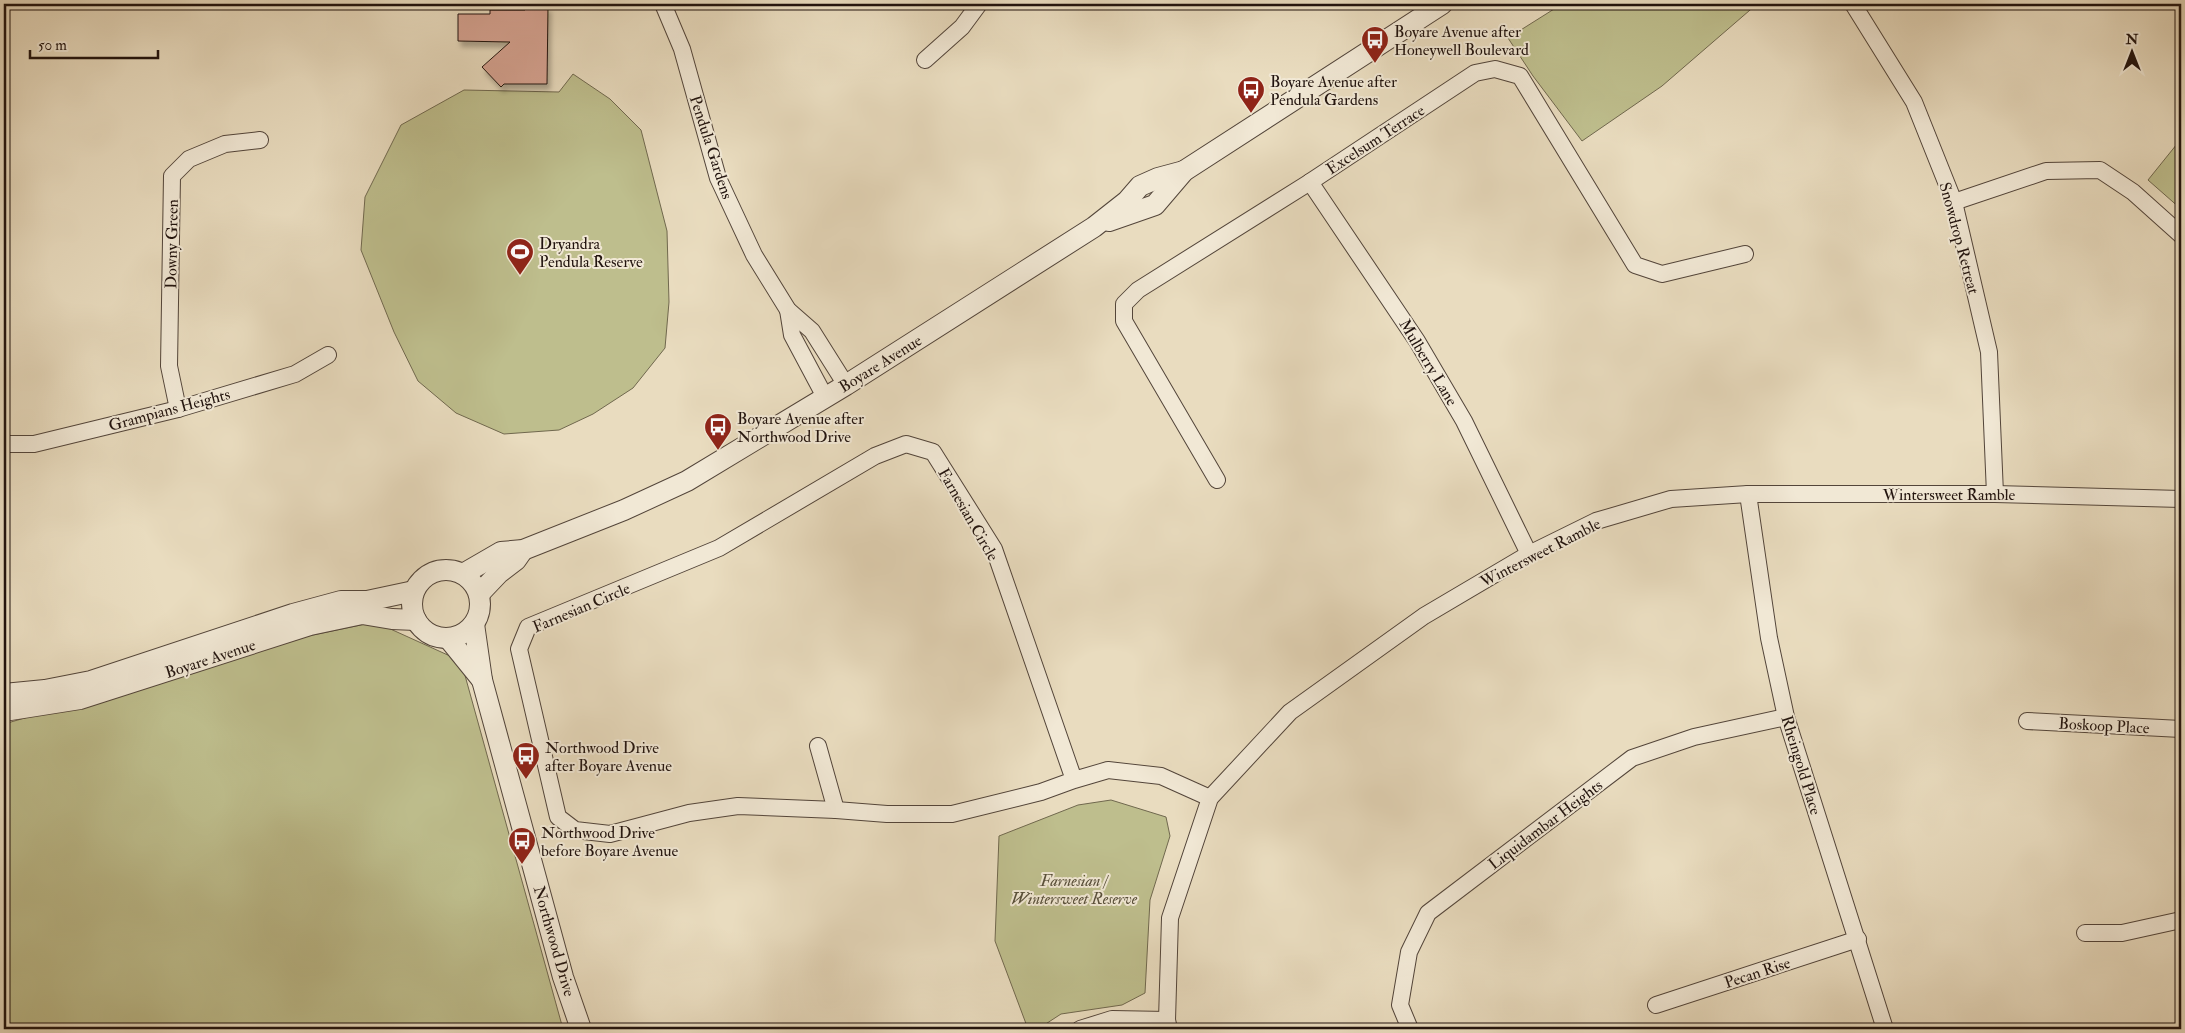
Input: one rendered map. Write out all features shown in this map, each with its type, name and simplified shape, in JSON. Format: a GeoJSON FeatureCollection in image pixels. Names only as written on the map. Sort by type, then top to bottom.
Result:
{"type":"FeatureCollection","features":[{"type":"Feature","properties":{"kind":"street","name":"Pendula Gardens"},"geometry":{"type":"LineString","coordinates":[[662,4],[682,49],[718,178],[754,255],[788,310],[812,331],[846,385]]}},
{"type":"Feature","properties":{"kind":"street"},"geometry":{"type":"LineString","coordinates":[[925,60],[962,27],[979,4]]}},
{"type":"Feature","properties":{"kind":"street","name":"Boyare Avenue"},"geometry":{"type":"LineString","coordinates":[[463,574],[500,552],[523,550],[624,510],[687,480],[846,385],[1094,227],[1155,205],[1184,171],[1442,4]]}},
{"type":"Feature","properties":{"kind":"street","name":"Snowdrop Retreat"},"geometry":{"type":"LineString","coordinates":[[1853,4],[1914,102],[1954,202],[1989,352],[1995,494]]}},
{"type":"Feature","properties":{"kind":"street","name":"Excelsum Terrace"},"geometry":{"type":"LineString","coordinates":[[1216,480],[1124,320],[1124,304],[1138,290],[1310,182],[1475,73],[1495,69],[1520,76],[1635,265],[1662,274],[1745,254]]}},
{"type":"Feature","properties":{"kind":"street","name":"Downy Green"},"geometry":{"type":"LineString","coordinates":[[178,409],[169,366],[172,176],[188,159],[225,144],[260,140]]}},
{"type":"Feature","properties":{"kind":"street"},"geometry":{"type":"LineString","coordinates":[[1954,202],[2046,171],[2100,170],[2133,192],[2181,235]]}},
{"type":"Feature","properties":{"kind":"street","name":"Mulberry Lane"},"geometry":{"type":"LineString","coordinates":[[1310,182],[1417,341],[1464,421],[1530,554]]}},
{"type":"Feature","properties":{"kind":"street","name":"Pendula Gardens"},"geometry":{"type":"LineString","coordinates":[[788,310],[792,335],[825,397]]}},
{"type":"Feature","properties":{"kind":"street","name":"Grampians Heights"},"geometry":{"type":"LineString","coordinates":[[4,444],[34,444],[178,409],[295,374],[328,355]]}},
{"type":"Feature","properties":{"kind":"street","name":"Farnesian Circle"},"geometry":{"type":"LineString","coordinates":[[1074,780],[994,549],[933,452],[906,444],[875,456],[720,548],[528,627],[519,649],[558,817],[575,830],[610,834],[689,813],[738,806],[887,814],[952,814],[1041,792],[1108,770],[1161,776],[1210,798]]}},
{"type":"Feature","properties":{"kind":"street","name":"Wintersweet Ramble"},"geometry":{"type":"LineString","coordinates":[[1168,1025],[1170,918],[1210,798],[1290,712],[1424,616],[1530,554],[1596,521],[1671,499],[1748,494],[1995,494],[2181,499]]}},
{"type":"Feature","properties":{"kind":"street","name":"Rheingold Place"},"geometry":{"type":"LineString","coordinates":[[1748,494],[1769,638],[1786,717],[1885,1029]]}},
{"type":"Feature","properties":{"kind":"street","name":"Boyare Avenue"},"geometry":{"type":"LineString","coordinates":[[479,594],[499,572],[516,560],[523,550]]}},
{"type":"Feature","properties":{"kind":"street"},"geometry":{"type":"LineString","coordinates":[[446,570],[463,574],[470,579],[479,594],[481,604],[479,614],[474,624],[458,636],[448,638],[429,634],[416,620],[412,603],[414,591],[422,580],[437,571],[446,570]]}},
{"type":"Feature","properties":{"kind":"street","name":"Boyare Avenue"},"geometry":{"type":"LineString","coordinates":[[4,694],[45,690],[91,681],[293,614],[341,601],[367,601],[414,591]]}},
{"type":"Feature","properties":{"kind":"street","name":"Boyare Avenue"},"geometry":{"type":"LineString","coordinates":[[4,711],[80,699],[310,625],[362,614],[392,619],[416,620]]}},
{"type":"Feature","properties":{"kind":"street","name":"Northwood Drive"},"geometry":{"type":"LineString","coordinates":[[474,624],[482,680],[563,977],[581,1029]]}},
{"type":"Feature","properties":{"kind":"street","name":"Northwood Drive"},"geometry":{"type":"LineString","coordinates":[[448,638],[482,680]]}},
{"type":"Feature","properties":{"kind":"street","name":"Liquidambar Heights"},"geometry":{"type":"LineString","coordinates":[[1410,1029],[1400,1006],[1409,952],[1428,913],[1632,758],[1694,737],[1786,717]]}},
{"type":"Feature","properties":{"kind":"street","name":"Boskoop Place"},"geometry":{"type":"LineString","coordinates":[[2027,721],[2181,729]]}},
{"type":"Feature","properties":{"kind":"street"},"geometry":{"type":"LineString","coordinates":[[818,746],[836,810]]}},
{"type":"Feature","properties":{"kind":"street"},"geometry":{"type":"LineString","coordinates":[[2085,933],[2122,933],[2181,920]]}},
{"type":"Feature","properties":{"kind":"street","name":"Pecan Rise"},"geometry":{"type":"LineString","coordinates":[[1656,1005],[1858,939]]}},
{"type":"Feature","properties":{"kind":"street"},"geometry":{"type":"LineString","coordinates":[[1080,1029],[1112,1019],[1168,1025]]}},
{"type":"Feature","properties":{"kind":"green space"},"geometry":{"type":"Polygon","coordinates":[[[1562,4],[1757,4],[1662,86],[1582,141],[1533,76],[1508,38],[1562,4]]]}},
{"type":"Feature","properties":{"kind":"green space","name":"Dryandra Pendula Reserve"},"geometry":{"type":"Polygon","coordinates":[[[573,74],[610,99],[641,130],[667,231],[669,302],[665,348],[633,388],[593,414],[559,430],[504,434],[456,413],[418,381],[394,332],[361,250],[365,197],[401,125],[464,90],[559,92],[573,74]]]}},
{"type":"Feature","properties":{"kind":"green space"},"geometry":{"type":"Polygon","coordinates":[[[2181,139],[2181,209],[2148,180],[2181,139]]]}},
{"type":"Feature","properties":{"kind":"green space"},"geometry":{"type":"Polygon","coordinates":[[[375,622],[461,661],[563,1029],[4,1029],[4,724],[308,636],[375,622]]]}},
{"type":"Feature","properties":{"kind":"green space","name":"Farnesian / Wintersweet Reserve"},"geometry":{"type":"Polygon","coordinates":[[[1111,800],[1166,817],[1170,836],[1150,900],[1145,993],[1122,1005],[1061,1014],[1038,1029],[1028,1029],[995,941],[999,836],[1078,805],[1111,800]]]}},
{"type":"Feature","properties":{"kind":"building"},"geometry":{"type":"Polygon","coordinates":[[[525,6],[548,6],[547,84],[504,84],[501,87],[482,67],[510,42],[458,41],[458,14],[490,14],[490,10],[525,10],[525,6]]]}},
{"type":"Feature","properties":{"kind":"place","name":"Boyare Avenue after Honeywell Boulevard"},"geometry":{"type":"Point","coordinates":[1375,64]}},
{"type":"Feature","properties":{"kind":"place","name":"Boyare Avenue after Pendula Gardens"},"geometry":{"type":"Point","coordinates":[1251,114]}},
{"type":"Feature","properties":{"kind":"place","name":"Dryandra Pendula Reserve"},"geometry":{"type":"Point","coordinates":[520,276]}},
{"type":"Feature","properties":{"kind":"place","name":"Boyare Avenue after Northwood Drive"},"geometry":{"type":"Point","coordinates":[718,451]}},
{"type":"Feature","properties":{"kind":"place","name":"Northwood Drive after Boyare Avenue"},"geometry":{"type":"Point","coordinates":[526,780]}},
{"type":"Feature","properties":{"kind":"place","name":"Northwood Drive before Boyare Avenue"},"geometry":{"type":"Point","coordinates":[522,865]}}]}
